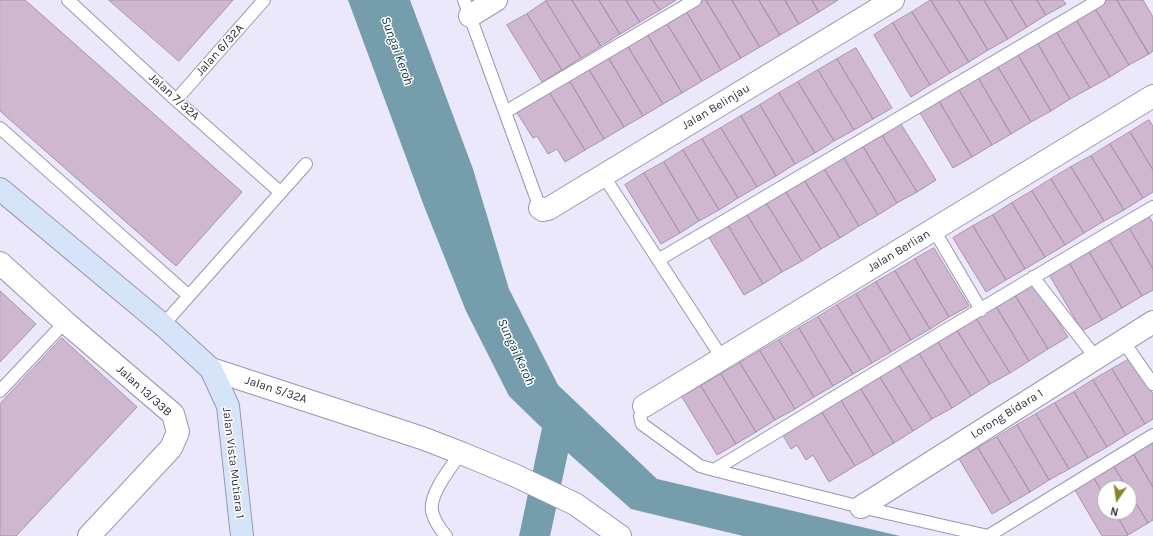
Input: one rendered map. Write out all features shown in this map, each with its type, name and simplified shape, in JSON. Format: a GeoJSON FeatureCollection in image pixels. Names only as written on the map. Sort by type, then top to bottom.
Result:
{"type":"FeatureCollection","features":[{"type":"Feature","properties":{"kind":"street"},"geometry":{"type":"LineString","coordinates":[[467,8],[496,0]]}},
{"type":"Feature","properties":{"kind":"street","name":"Jalan Belinjau"},"geometry":{"type":"LineString","coordinates":[[540,208],[543,210],[548,209],[893,0]]}},
{"type":"Feature","properties":{"kind":"street","name":"Jalan Berlian"},"geometry":{"type":"LineString","coordinates":[[644,406],[1153,96]]}},
{"type":"Feature","properties":{"kind":"street","name":"Jalan 5/32A"},"geometry":{"type":"LineString","coordinates":[[0,189],[163,325],[211,369],[422,438],[514,475],[575,504],[594,528],[620,536]]}},
{"type":"Feature","properties":{"kind":"street","name":"Jalan 13/33B"},"geometry":{"type":"LineString","coordinates":[[0,263],[65,322],[173,414],[178,432],[171,448],[89,536]]}},
{"type":"Feature","properties":{"kind":"street","name":"Lorong Bidara 1"},"geometry":{"type":"LineString","coordinates":[[861,507],[1153,322]]}},
{"type":"Feature","properties":{"kind":"street","name":"Jalan Vista Mutiara 1"},"geometry":{"type":"LineString","coordinates":[[211,369],[228,406],[242,536]]}},
{"type":"Feature","properties":{"kind":"lane","name":"Jalan 7/32A"},"geometry":{"type":"LineString","coordinates":[[68,0],[176,100],[280,192]]}},
{"type":"Feature","properties":{"kind":"lane","name":"Jalan 6/32A"},"geometry":{"type":"LineString","coordinates":[[176,100],[264,0]]}},
{"type":"Feature","properties":{"kind":"lane"},"geometry":{"type":"LineString","coordinates":[[505,112],[696,0]]}},
{"type":"Feature","properties":{"kind":"lane"},"geometry":{"type":"LineString","coordinates":[[658,260],[1099,0]]}},
{"type":"Feature","properties":{"kind":"lane"},"geometry":{"type":"LineString","coordinates":[[467,8],[540,208]]}},
{"type":"Feature","properties":{"kind":"lane"},"geometry":{"type":"LineString","coordinates":[[0,128],[189,296]]}},
{"type":"Feature","properties":{"kind":"lane"},"geometry":{"type":"LineString","coordinates":[[163,325],[306,164]]}},
{"type":"Feature","properties":{"kind":"lane"},"geometry":{"type":"LineString","coordinates":[[603,175],[722,358]]}},
{"type":"Feature","properties":{"kind":"lane"},"geometry":{"type":"LineString","coordinates":[[714,470],[981,310],[1033,276],[1153,208]]}},
{"type":"Feature","properties":{"kind":"lane"},"geometry":{"type":"LineString","coordinates":[[934,230],[981,310]]}},
{"type":"Feature","properties":{"kind":"lane"},"geometry":{"type":"LineString","coordinates":[[1033,276],[1096,358]]}},
{"type":"Feature","properties":{"kind":"lane"},"geometry":{"type":"LineString","coordinates":[[0,391],[65,322]]}},
{"type":"Feature","properties":{"kind":"lane"},"geometry":{"type":"LineString","coordinates":[[1123,341],[1153,384]]}},
{"type":"Feature","properties":{"kind":"lane"},"geometry":{"type":"LineString","coordinates":[[644,406],[640,416],[642,424],[700,466],[861,507],[988,536],[1153,435]]}},
{"type":"Feature","properties":{"kind":"lane"},"geometry":{"type":"LineString","coordinates":[[446,536],[440,529],[432,510],[436,490],[461,454]]}},
{"type":"Feature","properties":{"kind":"water","name":"Sungai Keroh"},"geometry":{"type":"Polygon","coordinates":[[[348,0],[410,0],[473,169],[509,289],[558,385],[657,479],[900,536],[743,536],[631,509],[568,453],[550,536],[519,536],[542,428],[509,396],[466,311],[424,206],[348,0]]]}},
{"type":"Feature","properties":{"kind":"building"},"geometry":{"type":"Polygon","coordinates":[[[0,0],[25,0],[242,192],[176,266],[0,111],[0,0]]]}},
{"type":"Feature","properties":{"kind":"building"},"geometry":{"type":"Polygon","coordinates":[[[109,0],[233,0],[179,61],[109,0]]]}},
{"type":"Feature","properties":{"kind":"building"},"geometry":{"type":"Polygon","coordinates":[[[572,0],[601,46],[581,58],[546,1],[572,0]]]}},
{"type":"Feature","properties":{"kind":"building"},"geometry":{"type":"Polygon","coordinates":[[[572,0],[599,0],[620,34],[601,46],[572,0]]]}},
{"type":"Feature","properties":{"kind":"building"},"geometry":{"type":"Polygon","coordinates":[[[599,0],[626,0],[640,22],[620,34],[599,0]]]}},
{"type":"Feature","properties":{"kind":"building"},"geometry":{"type":"Polygon","coordinates":[[[626,0],[653,0],[660,10],[640,22],[626,0]]]}},
{"type":"Feature","properties":{"kind":"building"},"geometry":{"type":"Polygon","coordinates":[[[653,0],[676,0],[660,10],[653,0]]]}},
{"type":"Feature","properties":{"kind":"building"},"geometry":{"type":"Polygon","coordinates":[[[706,0],[741,58],[721,70],[686,11],[706,0]]]}},
{"type":"Feature","properties":{"kind":"building"},"geometry":{"type":"Polygon","coordinates":[[[706,0],[732,0],[760,47],[741,58],[706,0]]]}},
{"type":"Feature","properties":{"kind":"building"},"geometry":{"type":"Polygon","coordinates":[[[732,0],[759,0],[780,35],[760,47],[732,0]]]}},
{"type":"Feature","properties":{"kind":"building"},"geometry":{"type":"Polygon","coordinates":[[[759,0],[785,0],[799,24],[780,35],[759,0]]]}},
{"type":"Feature","properties":{"kind":"building"},"geometry":{"type":"Polygon","coordinates":[[[785,0],[812,0],[819,12],[799,24],[785,0]]]}},
{"type":"Feature","properties":{"kind":"building"},"geometry":{"type":"Polygon","coordinates":[[[812,0],[838,0],[819,12],[812,0]]]}},
{"type":"Feature","properties":{"kind":"building"},"geometry":{"type":"Polygon","coordinates":[[[931,0],[969,62],[950,73],[912,12],[931,0]]]}},
{"type":"Feature","properties":{"kind":"building"},"geometry":{"type":"Polygon","coordinates":[[[931,0],[958,0],[988,50],[969,62],[931,0]]]}},
{"type":"Feature","properties":{"kind":"building"},"geometry":{"type":"Polygon","coordinates":[[[958,0],[984,0],[1008,39],[988,50],[958,0]]]}},
{"type":"Feature","properties":{"kind":"building"},"geometry":{"type":"Polygon","coordinates":[[[984,0],[1011,0],[1027,27],[1008,39],[984,0]]]}},
{"type":"Feature","properties":{"kind":"building"},"geometry":{"type":"Polygon","coordinates":[[[1011,0],[1037,0],[1046,15],[1027,27],[1011,0]]]}},
{"type":"Feature","properties":{"kind":"building"},"geometry":{"type":"Polygon","coordinates":[[[1037,0],[1063,0],[1066,4],[1046,15],[1037,0]]]}},
{"type":"Feature","properties":{"kind":"building"},"geometry":{"type":"Polygon","coordinates":[[[1102,0],[1117,0],[1149,54],[1129,65],[1093,5],[1102,0]]]}},
{"type":"Feature","properties":{"kind":"building"},"geometry":{"type":"Polygon","coordinates":[[[1117,0],[1143,0],[1153,17],[1153,51],[1149,54],[1117,0]]]}},
{"type":"Feature","properties":{"kind":"building"},"geometry":{"type":"Polygon","coordinates":[[[546,1],[581,58],[562,70],[527,14],[546,1]]]}},
{"type":"Feature","properties":{"kind":"building"},"geometry":{"type":"Polygon","coordinates":[[[1093,5],[1129,65],[1110,77],[1074,16],[1093,5]]]}},
{"type":"Feature","properties":{"kind":"building"},"geometry":{"type":"Polygon","coordinates":[[[686,11],[721,70],[702,81],[666,22],[686,11]]]}},
{"type":"Feature","properties":{"kind":"building"},"geometry":{"type":"Polygon","coordinates":[[[912,12],[950,73],[930,85],[893,23],[912,12]]]}},
{"type":"Feature","properties":{"kind":"building"},"geometry":{"type":"Polygon","coordinates":[[[527,14],[562,70],[542,82],[507,25],[527,14]]]}},
{"type":"Feature","properties":{"kind":"building"},"geometry":{"type":"Polygon","coordinates":[[[1074,16],[1110,77],[1090,88],[1054,28],[1074,16]]]}},
{"type":"Feature","properties":{"kind":"building"},"geometry":{"type":"Polygon","coordinates":[[[666,22],[702,81],[682,93],[647,34],[666,22]]]}},
{"type":"Feature","properties":{"kind":"building"},"geometry":{"type":"Polygon","coordinates":[[[893,23],[930,85],[911,97],[874,35],[893,23]]]}},
{"type":"Feature","properties":{"kind":"building"},"geometry":{"type":"Polygon","coordinates":[[[1054,28],[1090,88],[1070,99],[1035,39],[1054,28]]]}},
{"type":"Feature","properties":{"kind":"building"},"geometry":{"type":"Polygon","coordinates":[[[647,34],[682,93],[663,104],[627,45],[647,34]]]}},
{"type":"Feature","properties":{"kind":"building"},"geometry":{"type":"Polygon","coordinates":[[[1035,39],[1070,99],[1051,111],[1015,50],[1035,39]]]}},
{"type":"Feature","properties":{"kind":"building"},"geometry":{"type":"Polygon","coordinates":[[[627,45],[663,104],[643,116],[608,57],[627,45]]]}},
{"type":"Feature","properties":{"kind":"building"},"geometry":{"type":"Polygon","coordinates":[[[856,48],[892,108],[873,119],[837,59],[856,48]]]}},
{"type":"Feature","properties":{"kind":"building"},"geometry":{"type":"Polygon","coordinates":[[[1015,50],[1051,111],[1031,122],[995,62],[1015,50]]]}},
{"type":"Feature","properties":{"kind":"building"},"geometry":{"type":"Polygon","coordinates":[[[608,57],[643,116],[624,127],[588,68],[608,57]]]}},
{"type":"Feature","properties":{"kind":"building"},"geometry":{"type":"Polygon","coordinates":[[[837,59],[873,119],[854,130],[818,70],[837,59]]]}},
{"type":"Feature","properties":{"kind":"building"},"geometry":{"type":"Polygon","coordinates":[[[995,62],[1031,122],[1011,134],[976,74],[995,62]]]}},
{"type":"Feature","properties":{"kind":"building"},"geometry":{"type":"Polygon","coordinates":[[[588,68],[624,127],[604,139],[569,80],[588,68]]]}},
{"type":"Feature","properties":{"kind":"building"},"geometry":{"type":"Polygon","coordinates":[[[818,70],[854,130],[834,141],[798,82],[818,70]]]}},
{"type":"Feature","properties":{"kind":"building"},"geometry":{"type":"Polygon","coordinates":[[[976,74],[1011,134],[992,145],[956,85],[976,74]]]}},
{"type":"Feature","properties":{"kind":"building"},"geometry":{"type":"Polygon","coordinates":[[[569,80],[604,139],[585,150],[549,92],[569,80]]]}},
{"type":"Feature","properties":{"kind":"building"},"geometry":{"type":"Polygon","coordinates":[[[798,82],[834,141],[815,153],[779,93],[798,82]]]}},
{"type":"Feature","properties":{"kind":"building"},"geometry":{"type":"Polygon","coordinates":[[[956,85],[992,145],[972,157],[936,96],[956,85]]]}},
{"type":"Feature","properties":{"kind":"building"},"geometry":{"type":"Polygon","coordinates":[[[549,92],[585,150],[565,162],[557,149],[548,154],[537,136],[533,138],[516,111],[549,92]]]}},
{"type":"Feature","properties":{"kind":"building"},"geometry":{"type":"Polygon","coordinates":[[[779,93],[815,153],[795,164],[760,105],[779,93]]]}},
{"type":"Feature","properties":{"kind":"building"},"geometry":{"type":"Polygon","coordinates":[[[936,96],[972,157],[953,168],[917,108],[936,96]]]}},
{"type":"Feature","properties":{"kind":"building"},"geometry":{"type":"Polygon","coordinates":[[[760,105],[795,164],[776,176],[741,116],[760,105]]]}},
{"type":"Feature","properties":{"kind":"building"},"geometry":{"type":"Polygon","coordinates":[[[741,116],[776,176],[757,187],[721,128],[741,116]]]}},
{"type":"Feature","properties":{"kind":"building"},"geometry":{"type":"Polygon","coordinates":[[[1149,120],[1153,126],[1153,170],[1130,132],[1149,120]]]}},
{"type":"Feature","properties":{"kind":"building"},"geometry":{"type":"Polygon","coordinates":[[[899,121],[936,180],[917,192],[880,132],[899,121]]]}},
{"type":"Feature","properties":{"kind":"building"},"geometry":{"type":"Polygon","coordinates":[[[721,128],[757,187],[738,198],[702,139],[721,128]]]}},
{"type":"Feature","properties":{"kind":"building"},"geometry":{"type":"Polygon","coordinates":[[[880,132],[917,192],[897,203],[861,143],[880,132]]]}},
{"type":"Feature","properties":{"kind":"building"},"geometry":{"type":"Polygon","coordinates":[[[1130,132],[1153,170],[1153,192],[1143,198],[1110,144],[1130,132]]]}},
{"type":"Feature","properties":{"kind":"building"},"geometry":{"type":"Polygon","coordinates":[[[702,139],[738,198],[719,210],[683,150],[702,139]]]}},
{"type":"Feature","properties":{"kind":"building"},"geometry":{"type":"Polygon","coordinates":[[[861,143],[897,203],[878,215],[842,155],[861,143]]]}},
{"type":"Feature","properties":{"kind":"building"},"geometry":{"type":"Polygon","coordinates":[[[1110,144],[1143,198],[1124,210],[1091,156],[1110,144]]]}},
{"type":"Feature","properties":{"kind":"building"},"geometry":{"type":"Polygon","coordinates":[[[683,150],[719,210],[699,221],[664,162],[683,150]]]}},
{"type":"Feature","properties":{"kind":"building"},"geometry":{"type":"Polygon","coordinates":[[[842,155],[878,215],[859,226],[823,167],[842,155]]]}},
{"type":"Feature","properties":{"kind":"building"},"geometry":{"type":"Polygon","coordinates":[[[1091,156],[1124,210],[1104,221],[1071,167],[1091,156]]]}},
{"type":"Feature","properties":{"kind":"building"},"geometry":{"type":"Polygon","coordinates":[[[664,162],[699,221],[680,233],[644,173],[664,162]]]}},
{"type":"Feature","properties":{"kind":"building"},"geometry":{"type":"Polygon","coordinates":[[[823,167],[859,226],[840,238],[803,178],[823,167]]]}},
{"type":"Feature","properties":{"kind":"building"},"geometry":{"type":"Polygon","coordinates":[[[1071,167],[1104,221],[1084,233],[1051,179],[1071,167]]]}},
{"type":"Feature","properties":{"kind":"building"},"geometry":{"type":"Polygon","coordinates":[[[644,173],[680,233],[661,244],[625,185],[644,173]]]}},
{"type":"Feature","properties":{"kind":"building"},"geometry":{"type":"Polygon","coordinates":[[[803,178],[840,238],[821,249],[784,189],[803,178]]]}},
{"type":"Feature","properties":{"kind":"building"},"geometry":{"type":"Polygon","coordinates":[[[1051,179],[1084,233],[1065,245],[1032,191],[1051,179]]]}},
{"type":"Feature","properties":{"kind":"building"},"geometry":{"type":"Polygon","coordinates":[[[784,189],[821,249],[802,261],[765,201],[784,189]]]}},
{"type":"Feature","properties":{"kind":"building"},"geometry":{"type":"Polygon","coordinates":[[[1032,191],[1065,245],[1045,257],[1012,203],[1032,191]]]}},
{"type":"Feature","properties":{"kind":"building"},"geometry":{"type":"Polygon","coordinates":[[[765,201],[802,261],[782,272],[746,213],[765,201]]]}},
{"type":"Feature","properties":{"kind":"building"},"geometry":{"type":"Polygon","coordinates":[[[1012,203],[1045,257],[1025,269],[993,215],[1012,203]]]}},
{"type":"Feature","properties":{"kind":"building"},"geometry":{"type":"Polygon","coordinates":[[[746,213],[782,272],[763,284],[727,224],[746,213]]]}},
{"type":"Feature","properties":{"kind":"building"},"geometry":{"type":"Polygon","coordinates":[[[1147,213],[1153,223],[1153,269],[1127,224],[1147,213]]]}},
{"type":"Feature","properties":{"kind":"building"},"geometry":{"type":"Polygon","coordinates":[[[993,215],[1025,269],[1006,280],[973,226],[993,215]]]}},
{"type":"Feature","properties":{"kind":"building"},"geometry":{"type":"Polygon","coordinates":[[[727,224],[763,284],[744,295],[708,236],[727,224]]]}},
{"type":"Feature","properties":{"kind":"building"},"geometry":{"type":"Polygon","coordinates":[[[1127,224],[1153,269],[1153,290],[1142,296],[1107,236],[1127,224]]]}},
{"type":"Feature","properties":{"kind":"building"},"geometry":{"type":"Polygon","coordinates":[[[973,226],[1006,280],[986,292],[953,238],[973,226]]]}},
{"type":"Feature","properties":{"kind":"building"},"geometry":{"type":"Polygon","coordinates":[[[1107,236],[1142,296],[1122,308],[1087,248],[1107,236]]]}},
{"type":"Feature","properties":{"kind":"building"},"geometry":{"type":"Polygon","coordinates":[[[934,248],[969,306],[949,317],[915,259],[934,248]]]}},
{"type":"Feature","properties":{"kind":"building"},"geometry":{"type":"Polygon","coordinates":[[[1087,248],[1122,308],[1102,320],[1067,259],[1087,248]]]}},
{"type":"Feature","properties":{"kind":"building"},"geometry":{"type":"Polygon","coordinates":[[[915,259],[949,317],[930,329],[895,271],[915,259]]]}},
{"type":"Feature","properties":{"kind":"building"},"geometry":{"type":"Polygon","coordinates":[[[1067,259],[1102,320],[1082,331],[1047,271],[1067,259]]]}},
{"type":"Feature","properties":{"kind":"building"},"geometry":{"type":"Polygon","coordinates":[[[895,271],[930,329],[911,340],[876,282],[895,271]]]}},
{"type":"Feature","properties":{"kind":"building"},"geometry":{"type":"Polygon","coordinates":[[[1032,280],[1068,337],[1048,349],[1013,292],[1032,280]]]}},
{"type":"Feature","properties":{"kind":"building"},"geometry":{"type":"Polygon","coordinates":[[[876,282],[911,340],[891,352],[856,294],[876,282]]]}},
{"type":"Feature","properties":{"kind":"building"},"geometry":{"type":"Polygon","coordinates":[[[0,291],[36,324],[0,362],[0,291]]]}},
{"type":"Feature","properties":{"kind":"building"},"geometry":{"type":"Polygon","coordinates":[[[1013,292],[1048,349],[1029,361],[994,303],[1013,292]]]}},
{"type":"Feature","properties":{"kind":"building"},"geometry":{"type":"Polygon","coordinates":[[[856,294],[891,352],[872,363],[837,305],[856,294]]]}},
{"type":"Feature","properties":{"kind":"building"},"geometry":{"type":"Polygon","coordinates":[[[994,303],[1029,361],[1010,373],[974,315],[994,303]]]}},
{"type":"Feature","properties":{"kind":"building"},"geometry":{"type":"Polygon","coordinates":[[[837,305],[872,363],[853,374],[818,317],[837,305]]]}},
{"type":"Feature","properties":{"kind":"building"},"geometry":{"type":"Polygon","coordinates":[[[974,315],[1010,373],[990,384],[955,327],[974,315]]]}},
{"type":"Feature","properties":{"kind":"building"},"geometry":{"type":"Polygon","coordinates":[[[818,317],[853,374],[833,386],[799,328],[818,317]]]}},
{"type":"Feature","properties":{"kind":"building"},"geometry":{"type":"Polygon","coordinates":[[[955,327],[990,384],[971,396],[936,339],[955,327]]]}},
{"type":"Feature","properties":{"kind":"building"},"geometry":{"type":"Polygon","coordinates":[[[799,328],[833,386],[814,397],[779,340],[799,328]]]}},
{"type":"Feature","properties":{"kind":"building"},"geometry":{"type":"Polygon","coordinates":[[[62,338],[137,407],[16,536],[0,536],[0,404],[62,338]]]}},
{"type":"Feature","properties":{"kind":"building"},"geometry":{"type":"Polygon","coordinates":[[[936,339],[971,396],[952,408],[917,350],[936,339]]]}},
{"type":"Feature","properties":{"kind":"building"},"geometry":{"type":"Polygon","coordinates":[[[779,340],[814,397],[795,409],[760,351],[779,340]]]}},
{"type":"Feature","properties":{"kind":"building"},"geometry":{"type":"Polygon","coordinates":[[[917,350],[952,408],[932,419],[897,362],[917,350]]]}},
{"type":"Feature","properties":{"kind":"building"},"geometry":{"type":"Polygon","coordinates":[[[760,351],[795,409],[775,420],[740,363],[760,351]]]}},
{"type":"Feature","properties":{"kind":"building"},"geometry":{"type":"Polygon","coordinates":[[[1131,358],[1153,394],[1153,419],[1145,424],[1112,369],[1131,358]]]}},
{"type":"Feature","properties":{"kind":"building"},"geometry":{"type":"Polygon","coordinates":[[[897,362],[932,419],[913,431],[878,374],[897,362]]]}},
{"type":"Feature","properties":{"kind":"building"},"geometry":{"type":"Polygon","coordinates":[[[740,363],[775,420],[756,432],[721,374],[740,363]]]}},
{"type":"Feature","properties":{"kind":"building"},"geometry":{"type":"Polygon","coordinates":[[[1112,369],[1145,424],[1126,435],[1093,380],[1112,369]]]}},
{"type":"Feature","properties":{"kind":"building"},"geometry":{"type":"Polygon","coordinates":[[[721,374],[756,432],[736,444],[701,386],[721,374]]]}},
{"type":"Feature","properties":{"kind":"building"},"geometry":{"type":"Polygon","coordinates":[[[878,374],[913,431],[894,443],[859,386],[878,374]]]}},
{"type":"Feature","properties":{"kind":"building"},"geometry":{"type":"Polygon","coordinates":[[[1093,380],[1126,435],[1107,447],[1074,392],[1093,380]]]}},
{"type":"Feature","properties":{"kind":"building"},"geometry":{"type":"Polygon","coordinates":[[[701,386],[736,444],[717,455],[682,397],[701,386]]]}},
{"type":"Feature","properties":{"kind":"building"},"geometry":{"type":"Polygon","coordinates":[[[859,386],[894,443],[874,455],[839,397],[859,386]]]}},
{"type":"Feature","properties":{"kind":"building"},"geometry":{"type":"Polygon","coordinates":[[[1074,392],[1107,447],[1088,458],[1055,403],[1074,392]]]}},
{"type":"Feature","properties":{"kind":"building"},"geometry":{"type":"Polygon","coordinates":[[[839,397],[874,455],[855,466],[820,409],[839,397]]]}},
{"type":"Feature","properties":{"kind":"building"},"geometry":{"type":"Polygon","coordinates":[[[1055,403],[1088,458],[1069,469],[1036,414],[1055,403]]]}},
{"type":"Feature","properties":{"kind":"building"},"geometry":{"type":"Polygon","coordinates":[[[820,409],[855,466],[829,482],[813,455],[806,460],[797,445],[791,449],[781,432],[820,409]]]}},
{"type":"Feature","properties":{"kind":"building"},"geometry":{"type":"Polygon","coordinates":[[[1036,414],[1069,469],[1049,480],[1017,425],[1036,414]]]}},
{"type":"Feature","properties":{"kind":"building"},"geometry":{"type":"Polygon","coordinates":[[[1017,425],[1049,480],[1030,492],[997,437],[1017,425]]]}},
{"type":"Feature","properties":{"kind":"building"},"geometry":{"type":"Polygon","coordinates":[[[997,437],[1030,492],[1011,503],[978,448],[997,437]]]}},
{"type":"Feature","properties":{"kind":"building"},"geometry":{"type":"Polygon","coordinates":[[[1151,439],[1153,442],[1153,487],[1131,450],[1151,439]]]}},
{"type":"Feature","properties":{"kind":"building"},"geometry":{"type":"Polygon","coordinates":[[[978,448],[1011,503],[992,514],[959,459],[978,448]]]}},
{"type":"Feature","properties":{"kind":"building"},"geometry":{"type":"Polygon","coordinates":[[[1131,450],[1153,487],[1153,520],[1148,523],[1137,505],[1137,480],[1122,480],[1111,462],[1131,450]]]}},
{"type":"Feature","properties":{"kind":"building"},"geometry":{"type":"Polygon","coordinates":[[[1111,462],[1122,480],[1097,480],[1097,483],[1091,474],[1111,462]]]}},
{"type":"Feature","properties":{"kind":"building"},"geometry":{"type":"Polygon","coordinates":[[[1091,474],[1097,483],[1097,520],[1120,520],[1128,535],[1102,536],[1072,485],[1091,474]]]}},
{"type":"Feature","properties":{"kind":"building"},"geometry":{"type":"Polygon","coordinates":[[[1137,505],[1148,523],[1128,535],[1120,520],[1137,520],[1137,505]]]}}]}
